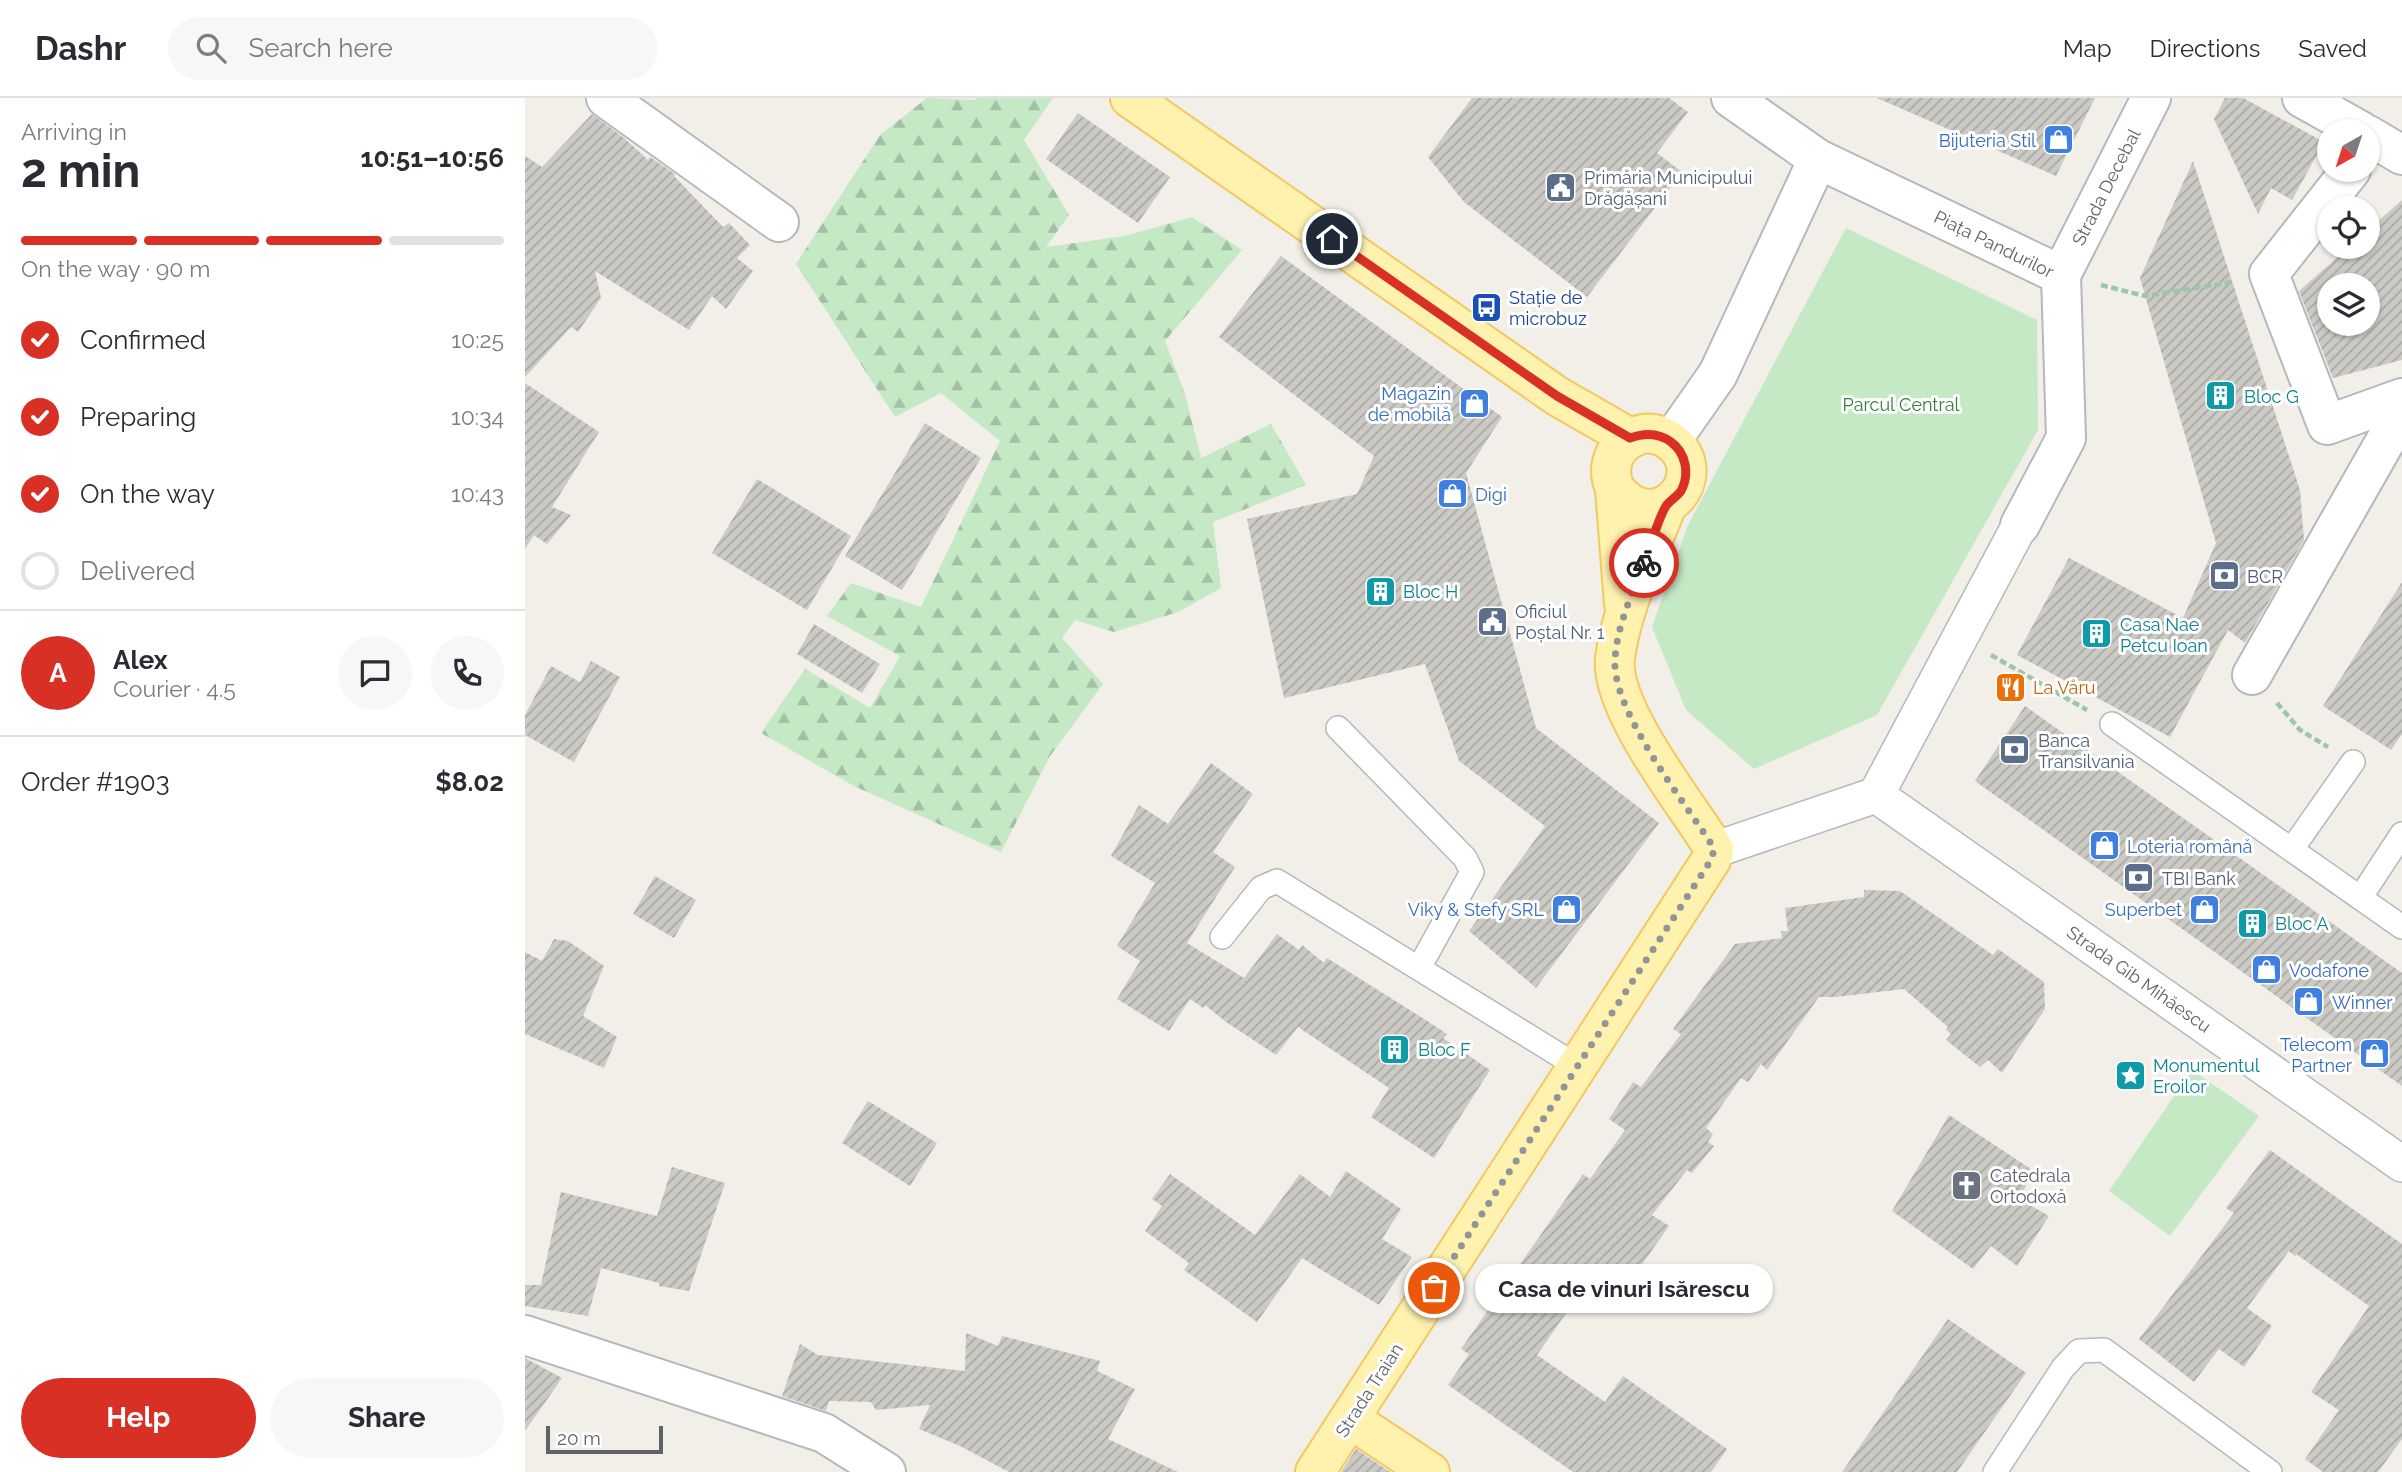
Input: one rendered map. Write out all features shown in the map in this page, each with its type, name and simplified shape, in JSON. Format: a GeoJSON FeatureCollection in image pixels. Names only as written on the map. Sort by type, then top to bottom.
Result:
{"type":"FeatureCollection","features":[{"type":"Feature","properties":{"kind":"main road"},"geometry":{"type":"LineString","coordinates":[[1130,98],[1557,396],[1630,438]]}},
{"type":"Feature","properties":{"kind":"main road"},"geometry":{"type":"LineString","coordinates":[[1557,396],[1613,483],[1632,506],[1655,509],[1667,505]]}},
{"type":"Feature","properties":{"kind":"main road"},"geometry":{"type":"LineString","coordinates":[[1625,613],[1613,483],[1614,455],[1630,438],[1651,434],[1671,441],[1679,449],[1686,469],[1682,489],[1667,505],[1625,613],[1615,659],[1619,693],[1633,723],[1714,850]]}},
{"type":"Feature","properties":{"kind":"main road","name":"Strada Traian"},"geometry":{"type":"LineString","coordinates":[[1315,1472],[1711,860],[1714,850]]}},
{"type":"Feature","properties":{"kind":"main road"},"geometry":{"type":"LineString","coordinates":[[1350,1419],[1430,1472]]}},
{"type":"Feature","properties":{"kind":"street"},"geometry":{"type":"LineString","coordinates":[[606,98],[779,222]]}},
{"type":"Feature","properties":{"kind":"street","name":"Strada Decebal"},"geometry":{"type":"LineString","coordinates":[[2061,275],[2151,98]]}},
{"type":"Feature","properties":{"kind":"street"},"geometry":{"type":"LineString","coordinates":[[2302,98],[2337,119]]}},
{"type":"Feature","properties":{"kind":"street","name":"Piața Pandurilor"},"geometry":{"type":"LineString","coordinates":[[1735,99],[1818,159],[2061,275],[2067,438],[1876,795]]}},
{"type":"Feature","properties":{"kind":"street"},"geometry":{"type":"LineString","coordinates":[[1671,441],[1718,374],[1818,159]]}},
{"type":"Feature","properties":{"kind":"street"},"geometry":{"type":"LineString","coordinates":[[2342,182],[2269,274],[2327,425],[2402,398]]}},
{"type":"Feature","properties":{"kind":"street"},"geometry":{"type":"LineString","coordinates":[[2252,675],[2402,412]]}},
{"type":"Feature","properties":{"kind":"street"},"geometry":{"type":"LineString","coordinates":[[1714,850],[1876,795]]}},
{"type":"Feature","properties":{"kind":"street","name":"Strada Gib Mihăescu"},"geometry":{"type":"LineString","coordinates":[[1876,795],[2402,1164]]}},
{"type":"Feature","properties":{"kind":"street"},"geometry":{"type":"LineString","coordinates":[[525,1335],[824,1433],[886,1472]]}},
{"type":"Feature","properties":{"kind":"lane"},"geometry":{"type":"LineString","coordinates":[[2112,724],[2402,927]]}},
{"type":"Feature","properties":{"kind":"lane"},"geometry":{"type":"LineString","coordinates":[[1338,728],[1465,858],[1472,872],[1419,968]]}},
{"type":"Feature","properties":{"kind":"lane"},"geometry":{"type":"LineString","coordinates":[[2292,849],[2353,762]]}},
{"type":"Feature","properties":{"kind":"lane"},"geometry":{"type":"LineString","coordinates":[[2360,898],[2402,834]]}},
{"type":"Feature","properties":{"kind":"lane"},"geometry":{"type":"LineString","coordinates":[[1222,937],[1261,888],[1277,881],[1577,1066]]}},
{"type":"Feature","properties":{"kind":"lane"},"geometry":{"type":"LineString","coordinates":[[1995,1472],[2071,1359],[2079,1351],[2105,1350],[2270,1472]]}},
{"type":"Feature","properties":{"kind":"path"},"geometry":{"type":"LineString","coordinates":[[2145,296],[2232,283],[2269,274]]}},
{"type":"Feature","properties":{"kind":"path"},"geometry":{"type":"LineString","coordinates":[[1960,637],[2112,724]]}},
{"type":"Feature","properties":{"kind":"green space"},"geometry":{"type":"Polygon","coordinates":[[[927,98],[1053,98],[1024,140],[1069,215],[1046,247],[1125,236],[1192,217],[1242,250],[1165,341],[1185,394],[1201,458],[1271,424],[1306,485],[1213,522],[1221,588],[1178,612],[1114,632],[1075,620],[1062,638],[1103,684],[1050,756],[1001,852],[854,786],[761,733],[805,669],[870,708],[900,656],[827,616],[851,583],[921,607],[1000,441],[941,393],[895,417],[796,264],[880,135],[927,98]]]}},
{"type":"Feature","properties":{"kind":"green space","name":"Parcul Central"},"geometry":{"type":"Polygon","coordinates":[[[1846,228],[2037,320],[2038,430],[1877,715],[1754,769],[1686,710],[1652,627],[1688,525],[1846,228]]]}},
{"type":"Feature","properties":{"kind":"green space"},"geometry":{"type":"Polygon","coordinates":[[[2192,1070],[2259,1116],[2170,1236],[2109,1191],[2192,1070]]]}},
{"type":"Feature","properties":{"kind":"building","name":"Primăria Municipului Drăgășani"},"geometry":{"type":"Polygon","coordinates":[[[1472,98],[1669,98],[1688,112],[1657,153],[1682,172],[1587,297],[1464,202],[1428,157],[1472,98]]]}},
{"type":"Feature","properties":{"kind":"building"},"geometry":{"type":"Polygon","coordinates":[[[1877,98],[2095,98],[2056,176],[1877,98]]]}},
{"type":"Feature","properties":{"kind":"building"},"geometry":{"type":"Polygon","coordinates":[[[2225,98],[2243,98],[2317,138],[2317,155],[2292,200],[2271,188],[2258,214],[2214,119],[2225,98]]]}},
{"type":"Feature","properties":{"kind":"building"},"geometry":{"type":"Polygon","coordinates":[[[1078,113],[1170,177],[1138,223],[1046,159],[1078,113]]]}},
{"type":"Feature","properties":{"kind":"building"},"geometry":{"type":"Polygon","coordinates":[[[592,114],[648,160],[650,157],[675,174],[723,227],[729,223],[750,245],[737,258],[753,271],[726,309],[712,296],[689,330],[595,271],[601,298],[578,332],[571,327],[525,377],[525,156],[542,167],[592,114]]]}},
{"type":"Feature","properties":{"kind":"building","name":"Bloc G"},"geometry":{"type":"Polygon","coordinates":[[[2193,161],[2300,490],[2304,540],[2245,643],[2228,630],[2170,737],[2017,655],[2069,558],[2183,618],[2216,543],[2140,278],[2193,161]]]}},
{"type":"Feature","properties":{"kind":"building"},"geometry":{"type":"Polygon","coordinates":[[[2402,200],[2402,360],[2333,378],[2299,291],[2317,275],[2317,336],[2380,336],[2380,273],[2319,273],[2335,259],[2380,259],[2380,219],[2402,200]]]}},
{"type":"Feature","properties":{"kind":"building","name":"Bloc H"},"geometry":{"type":"Polygon","coordinates":[[[1281,256],[1502,417],[1466,473],[1536,728],[1659,823],[1536,988],[1469,931],[1545,826],[1459,761],[1425,664],[1284,698],[1247,519],[1357,494],[1374,456],[1219,337],[1281,256]]]}},
{"type":"Feature","properties":{"kind":"building"},"geometry":{"type":"Polygon","coordinates":[[[525,383],[599,432],[552,507],[571,515],[547,544],[534,535],[525,549],[525,383]]]}},
{"type":"Feature","properties":{"kind":"building"},"geometry":{"type":"Polygon","coordinates":[[[925,423],[981,458],[902,590],[845,556],[925,423]]]}},
{"type":"Feature","properties":{"kind":"building"},"geometry":{"type":"Polygon","coordinates":[[[757,479],[851,536],[807,610],[712,553],[757,479]]]}},
{"type":"Feature","properties":{"kind":"building"},"geometry":{"type":"Polygon","coordinates":[[[2402,582],[2402,734],[2391,750],[2323,706],[2402,582]]]}},
{"type":"Feature","properties":{"kind":"building"},"geometry":{"type":"Polygon","coordinates":[[[814,624],[880,664],[862,693],[797,654],[814,624]]]}},
{"type":"Feature","properties":{"kind":"building"},"geometry":{"type":"Polygon","coordinates":[[[591,661],[620,677],[574,762],[525,735],[525,715],[551,666],[580,682],[591,661]]]}},
{"type":"Feature","properties":{"kind":"building","name":"Bloc A"},"geometry":{"type":"Polygon","coordinates":[[[2025,706],[2402,973],[2402,1086],[1975,781],[2025,706]]]}},
{"type":"Feature","properties":{"kind":"building"},"geometry":{"type":"Polygon","coordinates":[[[1211,763],[1253,794],[1213,852],[1235,867],[1187,943],[1244,978],[1277,934],[1299,950],[1302,945],[1324,963],[1327,958],[1432,1024],[1447,1034],[1443,1038],[1490,1070],[1434,1158],[1371,1117],[1389,1088],[1298,1027],[1276,1055],[1205,1005],[1203,1008],[1190,999],[1169,1031],[1117,999],[1140,961],[1117,946],[1155,883],[1111,856],[1139,805],[1168,824],[1211,763]]]}},
{"type":"Feature","properties":{"kind":"building"},"geometry":{"type":"Polygon","coordinates":[[[655,876],[696,900],[674,938],[633,914],[655,876]]]}},
{"type":"Feature","properties":{"kind":"building"},"geometry":{"type":"Polygon","coordinates":[[[1864,890],[1900,891],[1993,955],[1998,949],[2044,982],[2045,1009],[2002,1073],[1988,1060],[1980,1067],[1946,1040],[1951,1034],[1946,1030],[1948,1027],[1904,989],[1819,997],[1767,1070],[1761,1064],[1748,1082],[1741,1078],[1706,1128],[1713,1134],[1708,1142],[1714,1146],[1692,1173],[1687,1170],[1652,1215],[1669,1226],[1622,1293],[1594,1273],[1537,1355],[1605,1402],[1623,1376],[1727,1449],[1711,1472],[1573,1472],[1448,1385],[1469,1354],[1461,1349],[1583,1174],[1590,1179],[1625,1130],[1609,1119],[1633,1082],[1641,1087],[1681,1034],[1673,1029],[1735,944],[1782,938],[1781,931],[1788,931],[1785,908],[1864,897],[1864,890]]]}},
{"type":"Feature","properties":{"kind":"building"},"geometry":{"type":"Polygon","coordinates":[[[554,939],[568,941],[604,966],[583,1016],[617,1037],[604,1068],[525,1034],[525,952],[542,961],[554,939]]]}},
{"type":"Feature","properties":{"kind":"building"},"geometry":{"type":"Polygon","coordinates":[[[868,1101],[937,1143],[910,1186],[842,1143],[868,1101]]]}},
{"type":"Feature","properties":{"kind":"building","name":"Catedrala Ortodoxă"},"geometry":{"type":"Polygon","coordinates":[[[1949,1115],[2034,1171],[2019,1199],[2049,1216],[2017,1266],[1991,1246],[1973,1269],[1892,1211],[1949,1115]]]}},
{"type":"Feature","properties":{"kind":"building"},"geometry":{"type":"Polygon","coordinates":[[[2270,1150],[2402,1244],[2402,1439],[2378,1472],[2323,1472],[2305,1459],[2339,1410],[2311,1392],[2369,1306],[2296,1254],[2295,1256],[2289,1251],[2247,1308],[2272,1326],[2244,1367],[2219,1349],[2194,1382],[2139,1339],[2234,1213],[2226,1208],[2270,1150]]]}},
{"type":"Feature","properties":{"kind":"building"},"geometry":{"type":"Polygon","coordinates":[[[672,1167],[725,1183],[689,1291],[659,1286],[659,1283],[601,1268],[588,1316],[525,1306],[525,1285],[541,1285],[561,1192],[657,1216],[672,1167]]]}},
{"type":"Feature","properties":{"kind":"building"},"geometry":{"type":"Polygon","coordinates":[[[1346,1171],[1401,1209],[1382,1239],[1412,1257],[1379,1305],[1302,1258],[1257,1322],[1184,1270],[1189,1263],[1145,1231],[1162,1206],[1152,1199],[1170,1174],[1255,1235],[1300,1174],[1330,1197],[1346,1171]]]}},
{"type":"Feature","properties":{"kind":"building"},"geometry":{"type":"Polygon","coordinates":[[[1948,1319],[2026,1373],[1957,1472],[1842,1472],[1948,1319]]]}},
{"type":"Feature","properties":{"kind":"building"},"geometry":{"type":"Polygon","coordinates":[[[966,1333],[998,1346],[1002,1336],[1100,1361],[1097,1371],[1135,1389],[1108,1439],[1178,1472],[1009,1472],[960,1446],[919,1429],[930,1405],[876,1410],[871,1402],[829,1401],[826,1411],[782,1396],[800,1344],[818,1355],[965,1371],[966,1333]]]}},
{"type":"Feature","properties":{"kind":"building"},"geometry":{"type":"Polygon","coordinates":[[[525,1358],[562,1378],[525,1431],[525,1358]]]}},
{"type":"Feature","properties":{"kind":"building"},"geometry":{"type":"Polygon","coordinates":[[[1356,1449],[1390,1472],[1341,1472],[1356,1449]]]}},
{"type":"Feature","properties":{"kind":"way so far"},"geometry":{"type":"LineString","coordinates":[[1434,1288],[1711,860],[1714,850],[1633,723],[1619,693],[1615,659],[1625,613],[1644,563]]}},
{"type":"Feature","properties":{"kind":"place","name":"Bijuteria Stil"},"geometry":{"type":"Point","coordinates":[2059,140]}},
{"type":"Feature","properties":{"kind":"place","name":"Primăria Municipului Drăgășani"},"geometry":{"type":"Point","coordinates":[1561,187]}},
{"type":"Feature","properties":{"kind":"place","name":"Stație de microbuz"},"geometry":{"type":"Point","coordinates":[1486,307]}},
{"type":"Feature","properties":{"kind":"place","name":"Bloc G"},"geometry":{"type":"Point","coordinates":[2221,396]}},
{"type":"Feature","properties":{"kind":"place","name":"Magazin de mobilă"},"geometry":{"type":"Point","coordinates":[1474,403]}},
{"type":"Feature","properties":{"kind":"place","name":"Digi"},"geometry":{"type":"Point","coordinates":[1452,494]}},
{"type":"Feature","properties":{"kind":"place","name":"BCR"},"geometry":{"type":"Point","coordinates":[2224,576]}},
{"type":"Feature","properties":{"kind":"place","name":"Bloc H"},"geometry":{"type":"Point","coordinates":[1380,591]}},
{"type":"Feature","properties":{"kind":"place","name":"Oficiul Poștal Nr. 1"},"geometry":{"type":"Point","coordinates":[1492,621]}},
{"type":"Feature","properties":{"kind":"place","name":"Casa Nae Petcu Ioan"},"geometry":{"type":"Point","coordinates":[2097,634]}},
{"type":"Feature","properties":{"kind":"place","name":"La Văru"},"geometry":{"type":"Point","coordinates":[2010,687]}},
{"type":"Feature","properties":{"kind":"place","name":"Banca Transilvania"},"geometry":{"type":"Point","coordinates":[2015,750]}},
{"type":"Feature","properties":{"kind":"place","name":"Loteria română"},"geometry":{"type":"Point","coordinates":[2104,846]}},
{"type":"Feature","properties":{"kind":"place","name":"TBI Bank"},"geometry":{"type":"Point","coordinates":[2139,878]}},
{"type":"Feature","properties":{"kind":"place","name":"Viky & Stefy SRL"},"geometry":{"type":"Point","coordinates":[1567,909]}},
{"type":"Feature","properties":{"kind":"place","name":"Superbet"},"geometry":{"type":"Point","coordinates":[2205,909]}},
{"type":"Feature","properties":{"kind":"place","name":"Bloc A"},"geometry":{"type":"Point","coordinates":[2252,923]}},
{"type":"Feature","properties":{"kind":"place","name":"Vodafone"},"geometry":{"type":"Point","coordinates":[2266,970]}},
{"type":"Feature","properties":{"kind":"place","name":"Winner"},"geometry":{"type":"Point","coordinates":[2309,1002]}},
{"type":"Feature","properties":{"kind":"place","name":"Bloc F"},"geometry":{"type":"Point","coordinates":[1395,1049]}},
{"type":"Feature","properties":{"kind":"place","name":"Telecom Partner"},"geometry":{"type":"Point","coordinates":[2375,1054]}},
{"type":"Feature","properties":{"kind":"place","name":"Monumentul Eroilor"},"geometry":{"type":"Point","coordinates":[2130,1075]}},
{"type":"Feature","properties":{"kind":"place","name":"Catedrala Ortodoxă"},"geometry":{"type":"Point","coordinates":[1967,1185]}},
{"type":"Feature","properties":{"kind":"place","name":"Casa de vinuri Isărescu"},"geometry":{"type":"Point","coordinates":[1434,1288]}},
{"type":"Feature","properties":{"kind":"route"},"geometry":{"type":"LineString","coordinates":[[1332,239],[1557,396],[1630,438],[1640,434],[1662,436],[1679,449],[1684,458],[1685,480],[1682,489],[1667,505],[1644,563]]}}]}
